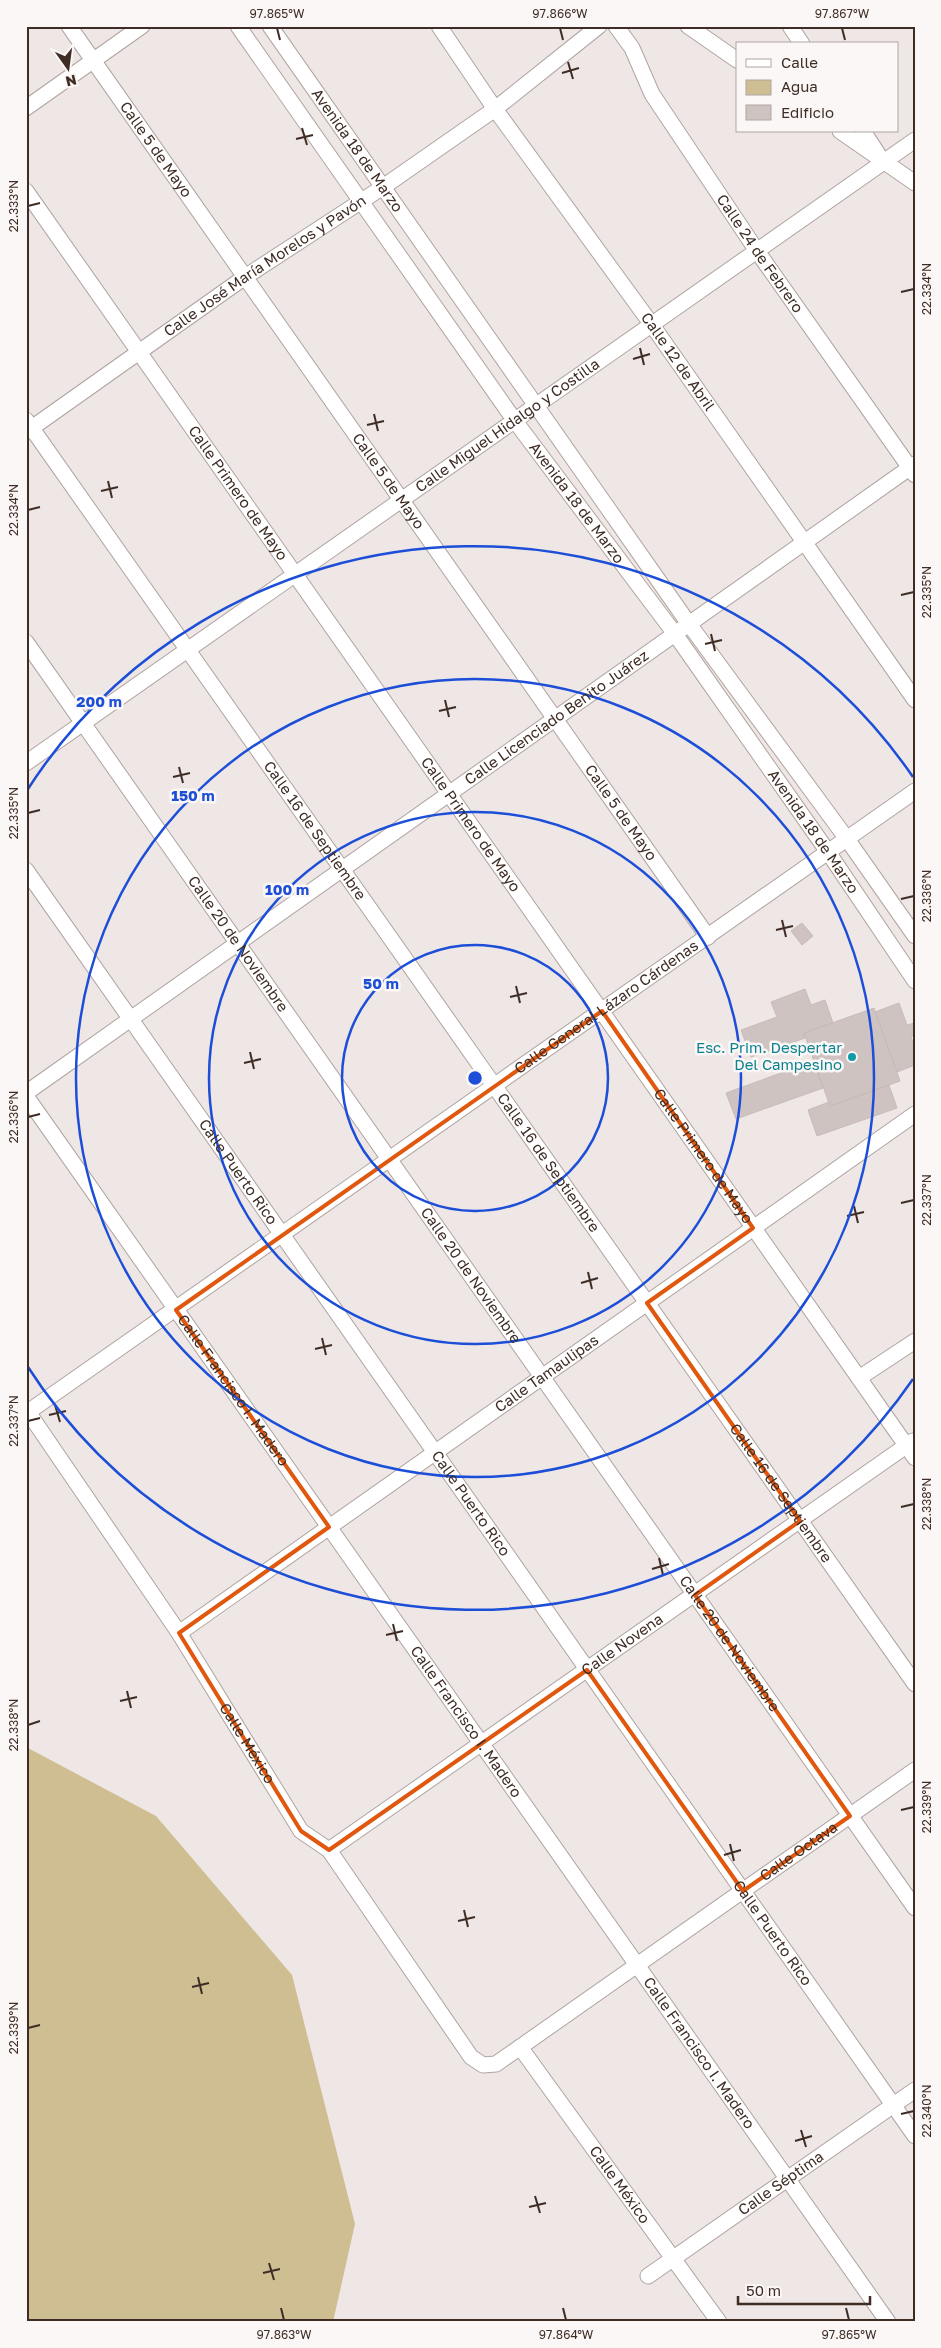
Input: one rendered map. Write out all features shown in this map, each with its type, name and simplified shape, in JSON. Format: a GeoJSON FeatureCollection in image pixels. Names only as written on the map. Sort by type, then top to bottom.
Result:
{"type":"FeatureCollection","features":[{"type":"Feature","properties":{"kind":"street","name":"Calle 5 de Mayo"},"geometry":{"type":"LineString","coordinates":[[69,26],[708,937]]}},
{"type":"Feature","properties":{"kind":"street"},"geometry":{"type":"LineString","coordinates":[[26,108],[142,26]]}},
{"type":"Feature","properties":{"kind":"street","name":"Avenida 18 de Marzo"},"geometry":{"type":"LineString","coordinates":[[238,26],[515,421],[675,634],[828,852],[915,982]]}},
{"type":"Feature","properties":{"kind":"street","name":"Avenida 18 de Marzo"},"geometry":{"type":"LineString","coordinates":[[270,26],[690,624],[915,936]]}},
{"type":"Feature","properties":{"kind":"street","name":"Calle 12 de Abril"},"geometry":{"type":"LineString","coordinates":[[440,26],[495,109],[652,325],[915,700]]}},
{"type":"Feature","properties":{"kind":"street","name":"Calle José María Morelos y Pavón"},"geometry":{"type":"LineString","coordinates":[[28,427],[245,277],[383,187],[495,109],[599,26]]}},
{"type":"Feature","properties":{"kind":"street","name":"Calle 24 de Febrero"},"geometry":{"type":"LineString","coordinates":[[616,26],[632,48],[652,94],[757,251],[913,469]]}},
{"type":"Feature","properties":{"kind":"street"},"geometry":{"type":"LineString","coordinates":[[688,26],[736,59]]}},
{"type":"Feature","properties":{"kind":"street"},"geometry":{"type":"LineString","coordinates":[[790,26],[801,42]]}},
{"type":"Feature","properties":{"kind":"street"},"geometry":{"type":"LineString","coordinates":[[841,132],[915,183]]}},
{"type":"Feature","properties":{"kind":"street"},"geometry":{"type":"LineString","coordinates":[[864,132],[884,161]]}},
{"type":"Feature","properties":{"kind":"street","name":"Calle Miguel Hidalgo y Costilla"},"geometry":{"type":"LineString","coordinates":[[26,763],[915,140]]}},
{"type":"Feature","properties":{"kind":"street","name":"Calle Primero de Mayo"},"geometry":{"type":"LineString","coordinates":[[26,191],[859,1378],[912,1448]]}},
{"type":"Feature","properties":{"kind":"street","name":"Calle 16 de Septiembre"},"geometry":{"type":"LineString","coordinates":[[28,427],[188,649],[915,1684]]}},
{"type":"Feature","properties":{"kind":"street","name":"Calle Licenciado Benito Juárez"},"geometry":{"type":"LineString","coordinates":[[26,1095],[804,542],[913,469]]}},
{"type":"Feature","properties":{"kind":"street","name":"Calle 20 de Noviembre"},"geometry":{"type":"LineString","coordinates":[[26,642],[915,1908]]}},
{"type":"Feature","properties":{"kind":"street","name":"Calle General Lázaro Cárdenas"},"geometry":{"type":"LineString","coordinates":[[27,1411],[176,1310],[915,791]]}},
{"type":"Feature","properties":{"kind":"street","name":"Calle Puerto Rico"},"geometry":{"type":"LineString","coordinates":[[26,870],[915,2136]]}},
{"type":"Feature","properties":{"kind":"street","name":"Calle Francisco I. Madero"},"geometry":{"type":"LineString","coordinates":[[26,1095],[888,2322]]}},
{"type":"Feature","properties":{"kind":"street","name":"Calle Tamaulipas"},"geometry":{"type":"LineString","coordinates":[[179,1633],[915,1114]]}},
{"type":"Feature","properties":{"kind":"street"},"geometry":{"type":"LineString","coordinates":[[859,1378],[915,1341]]}},
{"type":"Feature","properties":{"kind":"street","name":"Calle México"},"geometry":{"type":"LineString","coordinates":[[27,1411],[179,1633],[302,1830],[329,1850],[471,2057],[483,2065]]}},
{"type":"Feature","properties":{"kind":"street","name":"Calle Novena"},"geometry":{"type":"LineString","coordinates":[[329,1850],[800,1521],[912,1448]]}},
{"type":"Feature","properties":{"kind":"street","name":"Calle Octava"},"geometry":{"type":"LineString","coordinates":[[483,2065],[496,2064],[915,1770]]}},
{"type":"Feature","properties":{"kind":"street","name":"Calle México"},"geometry":{"type":"LineString","coordinates":[[520,2047],[719,2322]]}},
{"type":"Feature","properties":{"kind":"street","name":"Calle Séptima"},"geometry":{"type":"LineString","coordinates":[[648,2276],[915,2090]]}},
{"type":"Feature","properties":{"kind":"highlighted area"},"geometry":{"type":"Polygon","coordinates":[[[602,1011],[753,1228],[647,1303],[800,1521],[695,1595],[850,1816],[743,1891],[587,1670],[329,1850],[301,1831],[179,1633],[329,1527],[176,1310],[602,1011]]]}},
{"type":"Feature","properties":{"kind":"water"},"geometry":{"type":"Polygon","coordinates":[[[26,1747],[156,1816],[292,1975],[355,2224],[333,2322],[26,2322],[26,1747]]]}},
{"type":"Feature","properties":{"kind":"building"},"geometry":{"type":"Polygon","coordinates":[[[802,923],[813,936],[802,945],[791,931],[802,923]]]}},
{"type":"Feature","properties":{"kind":"building","name":"Esc. Prim. Despertar Del Campesino"},"geometry":{"type":"Polygon","coordinates":[[[805,989],[811,1005],[825,1000],[833,1023],[804,1033],[805,1038],[751,1057],[741,1030],[777,1017],[771,1002],[805,989]]]}},
{"type":"Feature","properties":{"kind":"building","name":"Esc. Prim. Despertar Del Campesino"},"geometry":{"type":"Polygon","coordinates":[[[899,1003],[907,1025],[915,1023],[915,1035],[911,1037],[915,1048],[915,1065],[897,1072],[875,1012],[899,1003]]]}},
{"type":"Feature","properties":{"kind":"building","name":"Esc. Prim. Despertar Del Campesino"},"geometry":{"type":"Polygon","coordinates":[[[874,1008],[900,1081],[830,1106],[804,1033],[874,1008]]]}},
{"type":"Feature","properties":{"kind":"building","name":"Esc. Prim. Despertar Del Campesino"},"geometry":{"type":"Polygon","coordinates":[[[814,1061],[823,1088],[736,1119],[726,1093],[814,1061]]]}},
{"type":"Feature","properties":{"kind":"building","name":"Esc. Prim. Despertar Del Campesino"},"geometry":{"type":"Polygon","coordinates":[[[889,1085],[897,1108],[817,1136],[808,1110],[829,1102],[830,1106],[889,1085]]]}},
{"type":"Feature","properties":{"kind":"place","name":"Esc. Prim. Despertar Del Campesino"},"geometry":{"type":"Point","coordinates":[852,1057]}}]}
